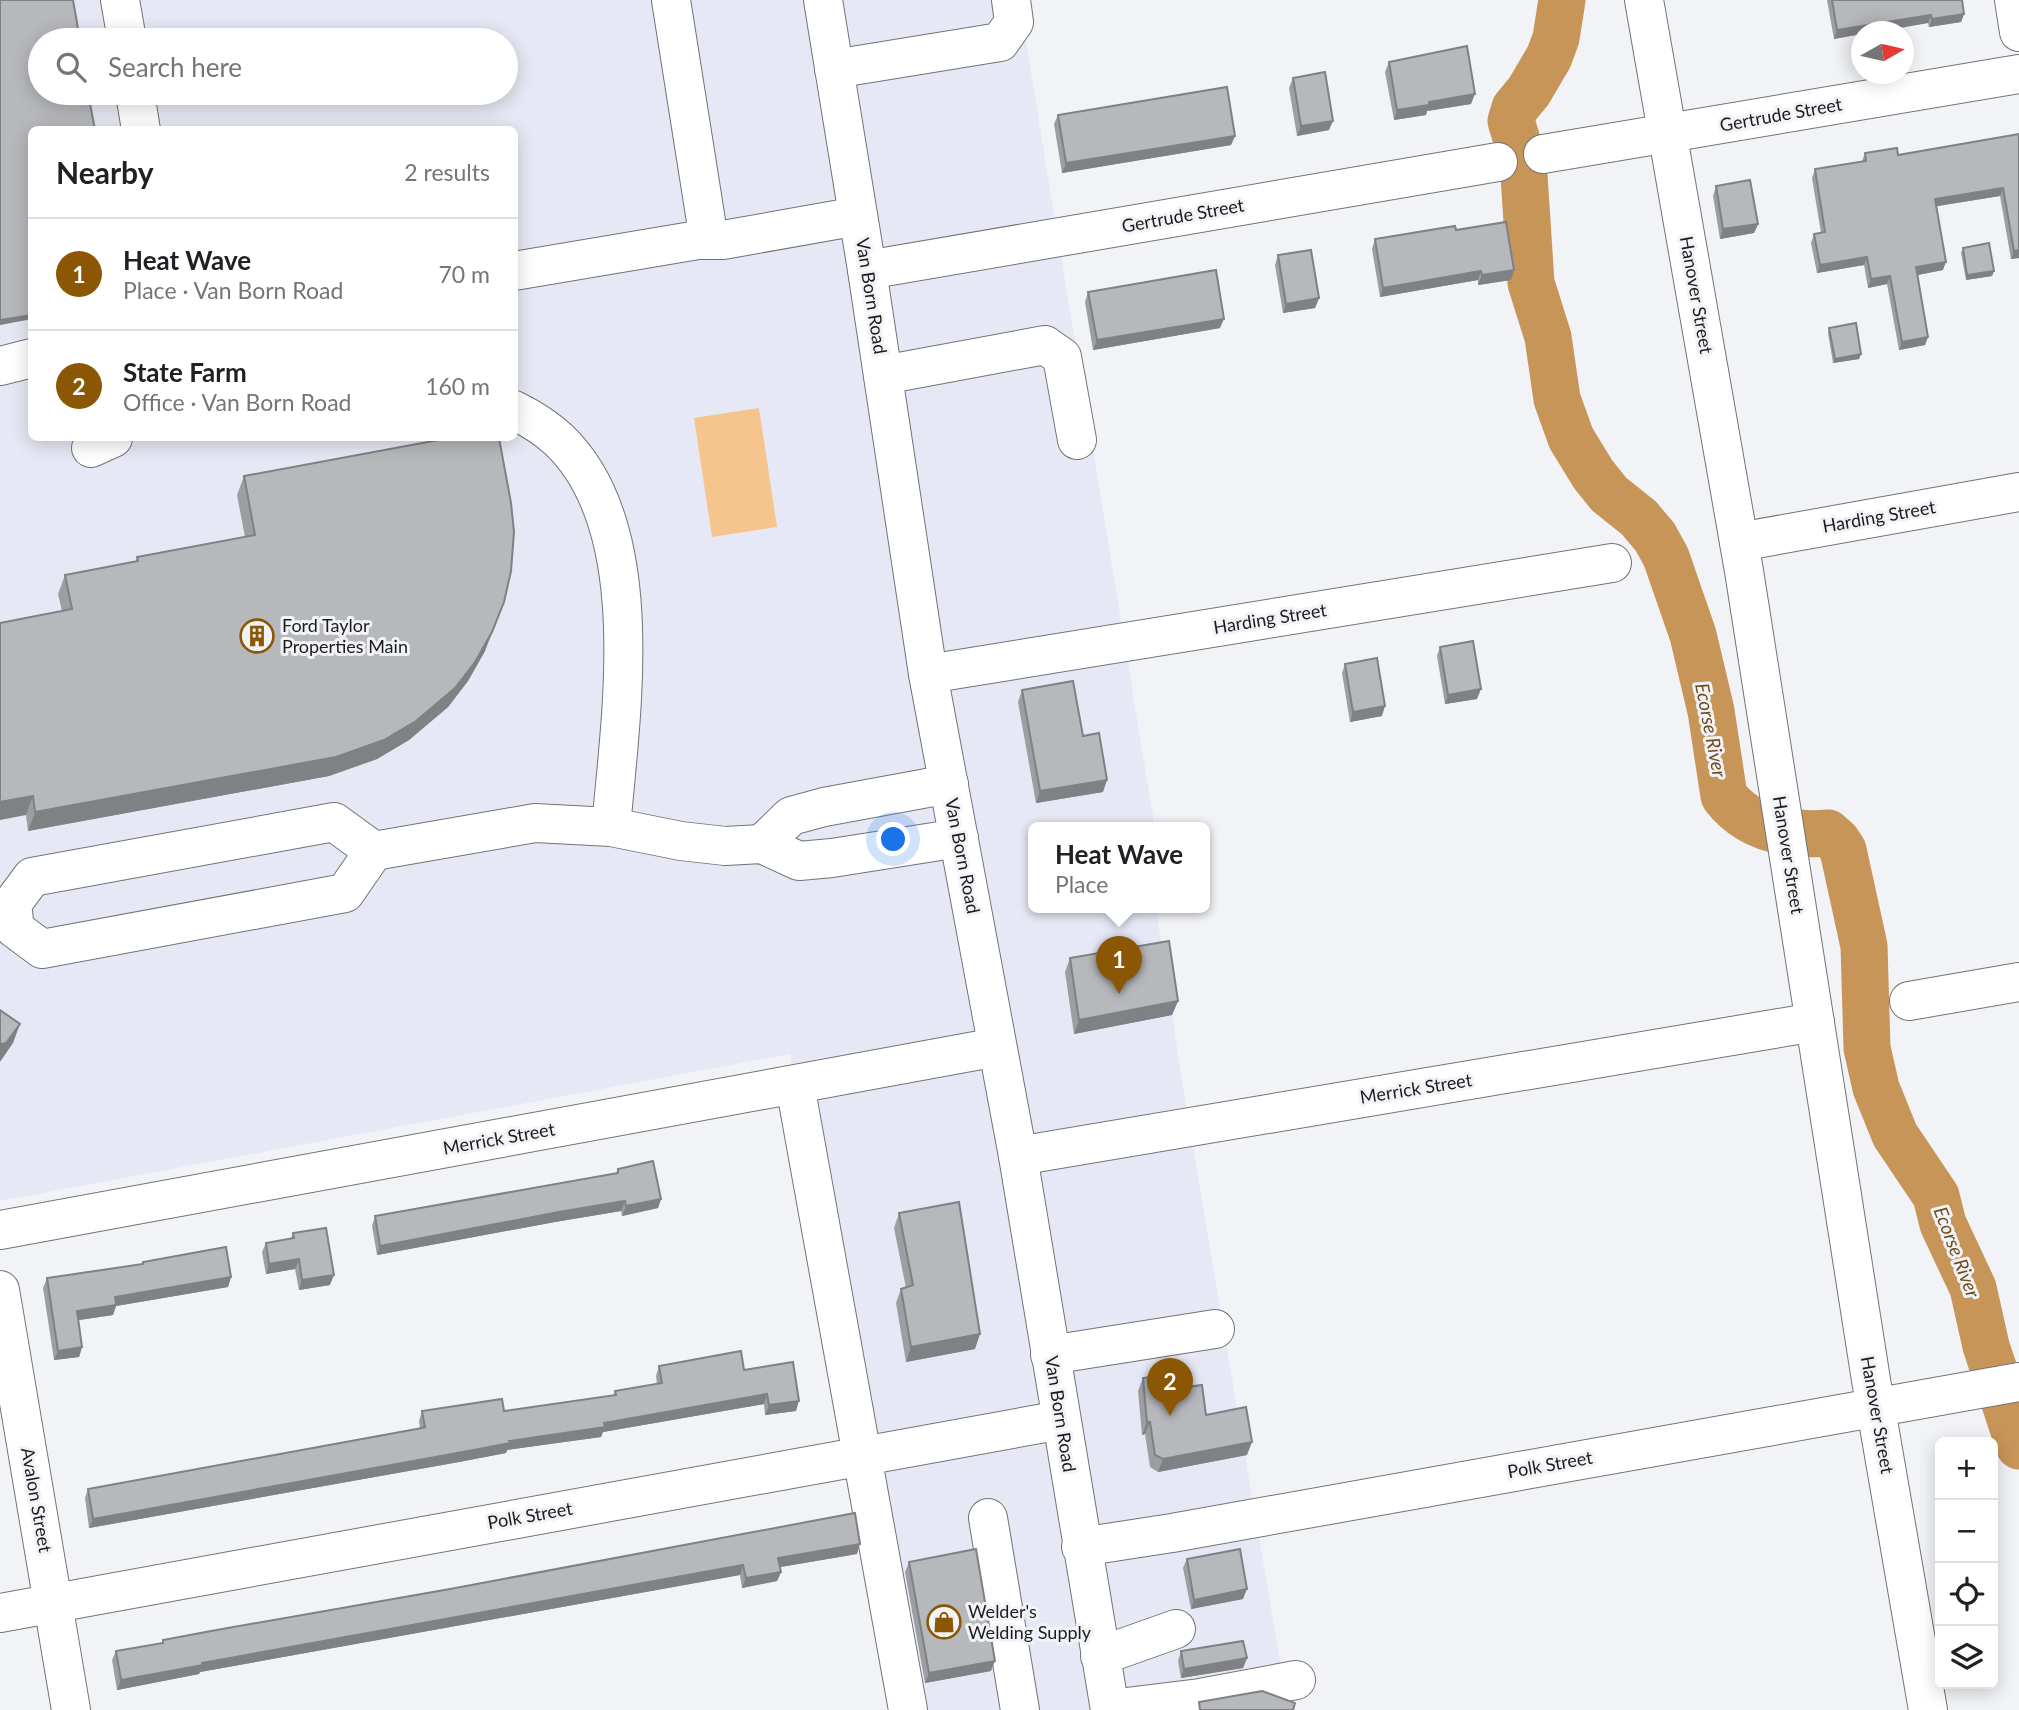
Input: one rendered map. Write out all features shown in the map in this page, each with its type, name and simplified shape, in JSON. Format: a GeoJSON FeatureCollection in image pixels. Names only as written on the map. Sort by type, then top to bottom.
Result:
{"type":"FeatureCollection","features":[{"type":"Feature","properties":{"kind":"street"},"geometry":{"type":"LineString","coordinates":[[120,0],[125,28]]}},
{"type":"Feature","properties":{"kind":"street"},"geometry":{"type":"LineString","coordinates":[[671,0],[709,240]]}},
{"type":"Feature","properties":{"kind":"street","name":"Van Born Road"},"geometry":{"type":"LineString","coordinates":[[823,0],[928,674],[1018,1156],[1110,1709]]}},
{"type":"Feature","properties":{"kind":"street"},"geometry":{"type":"LineString","coordinates":[[834,69],[1000,42],[1014,22],[1011,0]]}},
{"type":"Feature","properties":{"kind":"street","name":"Hanover Street"},"geometry":{"type":"LineString","coordinates":[[1644,0],[1739,542],[1876,1408],[1928,1710]]}},
{"type":"Feature","properties":{"kind":"street"},"geometry":{"type":"LineString","coordinates":[[2014,0],[2019,32]]}},
{"type":"Feature","properties":{"kind":"street","name":"Gertrude Street"},"geometry":{"type":"LineString","coordinates":[[1543,154],[2019,74]]}},
{"type":"Feature","properties":{"kind":"street"},"geometry":{"type":"LineString","coordinates":[[137,105],[140,126]]}},
{"type":"Feature","properties":{"kind":"street","name":"Gertrude Street"},"geometry":{"type":"LineString","coordinates":[[867,270],[1498,162]]}},
{"type":"Feature","properties":{"kind":"street"},"geometry":{"type":"LineString","coordinates":[[518,270],[698,240],[723,240],[858,216]]}},
{"type":"Feature","properties":{"kind":"street"},"geometry":{"type":"LineString","coordinates":[[883,375],[1045,345],[1062,356],[1077,440]]}},
{"type":"Feature","properties":{"kind":"street"},"geometry":{"type":"LineString","coordinates":[[518,412],[559,440],[579,464],[605,516],[614,544],[624,631],[621,716],[611,827]]}},
{"type":"Feature","properties":{"kind":"street","name":"Harding Street"},"geometry":{"type":"LineString","coordinates":[[1739,542],[2019,492]]}},
{"type":"Feature","properties":{"kind":"street","name":"Harding Street"},"geometry":{"type":"LineString","coordinates":[[928,674],[1612,563]]}},
{"type":"Feature","properties":{"kind":"street"},"geometry":{"type":"LineString","coordinates":[[762,844],[792,816],[824,807],[949,784]]}},
{"type":"Feature","properties":{"kind":"street"},"geometry":{"type":"LineString","coordinates":[[374,851],[334,822],[32,877],[12,904],[15,929],[42,948],[345,893],[374,851],[535,822],[611,827],[681,841],[725,846],[762,844],[799,861],[959,838]]}},
{"type":"Feature","properties":{"kind":"street"},"geometry":{"type":"LineString","coordinates":[[1909,1001],[2019,982]]}},
{"type":"Feature","properties":{"kind":"street","name":"Merrick Street"},"geometry":{"type":"LineString","coordinates":[[1018,1156],[1815,1022]]}},
{"type":"Feature","properties":{"kind":"street","name":"Merrick Street"},"geometry":{"type":"LineString","coordinates":[[0,1230],[998,1048]]}},
{"type":"Feature","properties":{"kind":"street"},"geometry":{"type":"LineString","coordinates":[[795,1084],[908,1710]]}},
{"type":"Feature","properties":{"kind":"street","name":"Avalon Street"},"geometry":{"type":"LineString","coordinates":[[0,1290],[71,1710]]}},
{"type":"Feature","properties":{"kind":"street"},"geometry":{"type":"LineString","coordinates":[[1050,1355],[1214,1329]]}},
{"type":"Feature","properties":{"kind":"street","name":"Polk Street"},"geometry":{"type":"LineString","coordinates":[[1082,1547],[2019,1382]]}},
{"type":"Feature","properties":{"kind":"street","name":"Polk Street"},"geometry":{"type":"LineString","coordinates":[[0,1613],[1061,1420]]}},
{"type":"Feature","properties":{"kind":"street"},"geometry":{"type":"LineString","coordinates":[[988,1518],[1020,1710]]}},
{"type":"Feature","properties":{"kind":"street"},"geometry":{"type":"LineString","coordinates":[[1100,1656],[1176,1629]]}},
{"type":"Feature","properties":{"kind":"street"},"geometry":{"type":"LineString","coordinates":[[1110,1709],[1200,1698],[1296,1680]]}},
{"type":"Feature","properties":{"kind":"shaded area"},"geometry":{"type":"Polygon","coordinates":[[[0,0],[1019,0],[1154,822],[1028,822],[1028,913],[1157,913],[1184,1093],[1288,1710],[908,1710],[790,1054],[0,1201],[0,0]]]}},
{"type":"Feature","properties":{"kind":"shaded area"},"geometry":{"type":"Polygon","coordinates":[[[759,408],[777,527],[712,537],[694,418],[759,408]]]}},
{"type":"Feature","properties":{"kind":"building"},"geometry":{"type":"Polygon","coordinates":[[[0,0],[73,0],[78,28],[28,28],[28,105],[90,105],[94,126],[28,126],[28,316],[0,320],[0,0]]]}},
{"type":"Feature","properties":{"kind":"building"},"geometry":{"type":"Polygon","coordinates":[[[1832,0],[1962,0],[1964,14],[1932,19],[1931,15],[1893,21],[1851,21],[1851,28],[1837,30],[1832,0]]]}},
{"type":"Feature","properties":{"kind":"building"},"geometry":{"type":"Polygon","coordinates":[[[1467,46],[1475,94],[1397,110],[1389,62],[1467,46]]]}},
{"type":"Feature","properties":{"kind":"building"},"geometry":{"type":"Polygon","coordinates":[[[1325,72],[1333,121],[1301,126],[1293,78],[1325,72]]]}},
{"type":"Feature","properties":{"kind":"building"},"geometry":{"type":"Polygon","coordinates":[[[1227,87],[1235,136],[1066,163],[1058,115],[1227,87]]]}},
{"type":"Feature","properties":{"kind":"building"},"geometry":{"type":"Polygon","coordinates":[[[2019,134],[2019,250],[2014,251],[2003,188],[1935,199],[1946,262],[1916,267],[1928,337],[1902,342],[1890,276],[1871,279],[1867,257],[1820,265],[1814,234],[1825,232],[1815,169],[1866,161],[1865,153],[1897,148],[1898,155],[2019,134]]]}},
{"type":"Feature","properties":{"kind":"building"},"geometry":{"type":"Polygon","coordinates":[[[1750,180],[1758,224],[1723,229],[1716,186],[1750,180]]]}},
{"type":"Feature","properties":{"kind":"building"},"geometry":{"type":"Polygon","coordinates":[[[1506,222],[1514,270],[1482,275],[1481,271],[1383,288],[1375,239],[1455,226],[1456,230],[1506,222]]]}},
{"type":"Feature","properties":{"kind":"building"},"geometry":{"type":"Polygon","coordinates":[[[1989,243],[1994,271],[1967,275],[1963,248],[1989,243]]]}},
{"type":"Feature","properties":{"kind":"building"},"geometry":{"type":"Polygon","coordinates":[[[1311,250],[1319,298],[1286,304],[1278,255],[1311,250]]]}},
{"type":"Feature","properties":{"kind":"building"},"geometry":{"type":"Polygon","coordinates":[[[1216,270],[1224,319],[1097,340],[1088,292],[1216,270]]]}},
{"type":"Feature","properties":{"kind":"building"},"geometry":{"type":"Polygon","coordinates":[[[1856,323],[1861,354],[1835,359],[1829,328],[1856,323]]]}},
{"type":"Feature","properties":{"kind":"building","name":"Ford Taylor Properties Main"},"geometry":{"type":"Polygon","coordinates":[[[433,441],[500,441],[514,532],[511,571],[504,602],[492,632],[475,662],[455,688],[416,721],[384,740],[336,757],[35,812],[33,796],[0,802],[0,623],[72,609],[65,575],[138,561],[137,557],[255,535],[244,476],[433,441]]]}},
{"type":"Feature","properties":{"kind":"building"},"geometry":{"type":"Polygon","coordinates":[[[1473,641],[1481,689],[1448,695],[1440,647],[1473,641]]]}},
{"type":"Feature","properties":{"kind":"building"},"geometry":{"type":"Polygon","coordinates":[[[1377,658],[1385,706],[1353,712],[1345,664],[1377,658]]]}},
{"type":"Feature","properties":{"kind":"building"},"geometry":{"type":"Polygon","coordinates":[[[1073,681],[1083,736],[1099,733],[1107,780],[1040,791],[1022,690],[1073,681]]]}},
{"type":"Feature","properties":{"kind":"building"},"geometry":{"type":"Polygon","coordinates":[[[1169,941],[1178,1001],[1079,1020],[1070,958],[1169,941]]]}},
{"type":"Feature","properties":{"kind":"building"},"geometry":{"type":"Polygon","coordinates":[[[0,1010],[20,1024],[6,1043],[0,1044],[0,1010]]]}},
{"type":"Feature","properties":{"kind":"building"},"geometry":{"type":"Polygon","coordinates":[[[653,1161],[661,1199],[626,1206],[625,1201],[559,1212],[380,1246],[375,1216],[618,1173],[618,1169],[653,1161]]]}},
{"type":"Feature","properties":{"kind":"building"},"geometry":{"type":"Polygon","coordinates":[[[959,1202],[980,1334],[911,1347],[901,1289],[913,1285],[899,1213],[959,1202]]]}},
{"type":"Feature","properties":{"kind":"building"},"geometry":{"type":"Polygon","coordinates":[[[326,1228],[334,1275],[302,1280],[299,1259],[269,1264],[266,1243],[294,1238],[293,1233],[326,1228]]]}},
{"type":"Feature","properties":{"kind":"building"},"geometry":{"type":"Polygon","coordinates":[[[226,1247],[231,1277],[115,1297],[116,1305],[77,1311],[82,1347],[58,1351],[47,1278],[143,1264],[226,1247]]]}},
{"type":"Feature","properties":{"kind":"building"},"geometry":{"type":"Polygon","coordinates":[[[741,1351],[744,1370],[793,1362],[799,1401],[769,1405],[767,1394],[604,1423],[605,1427],[509,1441],[510,1443],[463,1452],[93,1519],[88,1489],[422,1428],[425,1427],[422,1411],[502,1399],[504,1411],[616,1395],[615,1391],[662,1383],[659,1366],[741,1351]]]}},
{"type":"Feature","properties":{"kind":"building"},"geometry":{"type":"Polygon","coordinates":[[[1171,1374],[1173,1389],[1202,1385],[1206,1415],[1246,1407],[1252,1442],[1163,1459],[1155,1455],[1150,1422],[1147,1422],[1143,1378],[1171,1374]]]}},
{"type":"Feature","properties":{"kind":"building"},"geometry":{"type":"Polygon","coordinates":[[[855,1513],[860,1544],[778,1558],[781,1572],[746,1578],[743,1565],[121,1680],[116,1651],[163,1643],[163,1640],[855,1513]]]}},
{"type":"Feature","properties":{"kind":"building","name":"Welder's Welding Supply"},"geometry":{"type":"Polygon","coordinates":[[[976,1549],[995,1661],[929,1673],[909,1562],[976,1549]]]}},
{"type":"Feature","properties":{"kind":"building"},"geometry":{"type":"Polygon","coordinates":[[[1240,1549],[1247,1589],[1194,1600],[1187,1559],[1240,1549]]]}},
{"type":"Feature","properties":{"kind":"building"},"geometry":{"type":"Polygon","coordinates":[[[1243,1641],[1247,1658],[1184,1669],[1181,1651],[1243,1641]]]}},
{"type":"Feature","properties":{"kind":"building"},"geometry":{"type":"Polygon","coordinates":[[[1262,1691],[1295,1703],[1293,1710],[1200,1710],[1199,1702],[1262,1691]]]}},
{"type":"Feature","properties":{"kind":"waterway","name":"Ecorse River"},"geometry":{"type":"LineString","coordinates":[[1562,0],[1556,38],[1549,57],[1529,91],[1515,108],[1511,121],[1523,160],[1531,283],[1548,337],[1557,399],[1571,438],[1593,474],[1609,494],[1639,518],[1655,537],[1666,557],[1693,635],[1711,711],[1724,796],[1745,816],[1758,823],[1785,831],[1828,833],[1843,850],[1864,946],[1867,1048],[1876,1088],[1895,1135],[1936,1196],[1943,1224],[1973,1288],[1986,1346],[2019,1446]]}},
{"type":"Feature","properties":{"kind":"place","name":"Ford Taylor Properties Main"},"geometry":{"type":"Point","coordinates":[257,636]}},
{"type":"Feature","properties":{"kind":"place","name":"Heat Wave"},"geometry":{"type":"Point","coordinates":[1119,994]}},
{"type":"Feature","properties":{"kind":"place","name":"State Farm"},"geometry":{"type":"Point","coordinates":[1170,1416]}},
{"type":"Feature","properties":{"kind":"place","name":"Welder's Welding Supply"},"geometry":{"type":"Point","coordinates":[944,1622]}}]}
